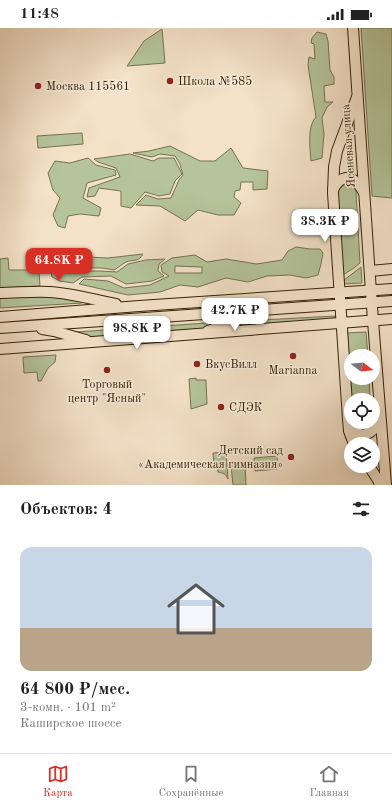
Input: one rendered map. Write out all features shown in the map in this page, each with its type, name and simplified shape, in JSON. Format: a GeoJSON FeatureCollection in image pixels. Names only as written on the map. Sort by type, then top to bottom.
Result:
{"type":"FeatureCollection","features":[{"type":"Feature","properties":{"kind":"main road","name":"Ясеневая улица"},"geometry":{"type":"LineString","coordinates":[[353,28],[378,393]]}},
{"type":"Feature","properties":{"kind":"main road","name":"Ясеневая улица"},"geometry":{"type":"LineString","coordinates":[[346,393],[333,193],[334,167],[337,151],[358,93]]}},
{"type":"Feature","properties":{"kind":"main road"},"geometry":{"type":"LineString","coordinates":[[333,193],[337,183],[346,177],[352,178],[356,181],[364,193]]}},
{"type":"Feature","properties":{"kind":"main road"},"geometry":{"type":"LineString","coordinates":[[370,271],[392,269]]}},
{"type":"Feature","properties":{"kind":"main road"},"geometry":{"type":"LineString","coordinates":[[0,317],[392,289]]}},
{"type":"Feature","properties":{"kind":"main road"},"geometry":{"type":"LineString","coordinates":[[0,293],[40,291],[51,292],[130,307]]}},
{"type":"Feature","properties":{"kind":"main road"},"geometry":{"type":"LineString","coordinates":[[0,328],[392,301]]}},
{"type":"Feature","properties":{"kind":"main road"},"geometry":{"type":"LineString","coordinates":[[197,334],[266,309]]}},
{"type":"Feature","properties":{"kind":"main road"},"geometry":{"type":"LineString","coordinates":[[0,349],[392,319]]}},
{"type":"Feature","properties":{"kind":"main road"},"geometry":{"type":"LineString","coordinates":[[30,326],[94,342]]}},
{"type":"Feature","properties":{"kind":"main road","name":"Ясеневая улица"},"geometry":{"type":"LineString","coordinates":[[380,414],[386,485]]}},
{"type":"Feature","properties":{"kind":"main road"},"geometry":{"type":"LineString","coordinates":[[352,429],[360,435],[368,434],[373,429]]}},
{"type":"Feature","properties":{"kind":"main road"},"geometry":{"type":"LineString","coordinates":[[374,473],[380,485]]}},
{"type":"Feature","properties":{"kind":"green space"},"geometry":{"type":"Polygon","coordinates":[[[361,28],[392,28],[392,198],[372,196],[361,28]]]}},
{"type":"Feature","properties":{"kind":"green space"},"geometry":{"type":"Polygon","coordinates":[[[162,29],[165,63],[127,66],[144,41],[162,29]]]}},
{"type":"Feature","properties":{"kind":"green space"},"geometry":{"type":"Polygon","coordinates":[[[317,32],[326,34],[328,41],[330,70],[334,77],[334,84],[324,86],[325,102],[333,102],[327,107],[322,118],[324,134],[322,158],[311,161],[310,131],[316,117],[308,65],[309,57],[315,59],[314,44],[311,43],[312,38],[317,32]]]}},
{"type":"Feature","properties":{"kind":"green space"},"geometry":{"type":"Polygon","coordinates":[[[82,133],[83,144],[38,148],[37,136],[82,133]]]}},
{"type":"Feature","properties":{"kind":"green space"},"geometry":{"type":"Polygon","coordinates":[[[170,146],[200,161],[215,161],[231,148],[243,168],[268,171],[267,189],[253,190],[253,182],[241,182],[240,190],[235,191],[234,197],[241,203],[234,215],[218,215],[198,210],[185,221],[160,206],[136,205],[146,195],[158,199],[171,198],[179,180],[183,175],[180,164],[175,156],[160,154],[152,157],[133,153],[170,146]]]}},
{"type":"Feature","properties":{"kind":"green space"},"geometry":{"type":"Polygon","coordinates":[[[130,154],[153,161],[159,158],[174,158],[182,174],[175,181],[170,194],[159,196],[145,192],[131,208],[121,206],[121,191],[99,188],[95,196],[87,197],[89,188],[120,177],[116,168],[98,162],[94,159],[130,154]]]}},
{"type":"Feature","properties":{"kind":"green space"},"geometry":{"type":"Polygon","coordinates":[[[88,158],[96,165],[115,170],[116,175],[87,183],[83,198],[101,208],[99,216],[80,214],[68,216],[65,228],[58,226],[53,215],[60,198],[53,190],[48,173],[55,161],[70,163],[88,158]]]}},
{"type":"Feature","properties":{"kind":"green space"},"geometry":{"type":"Polygon","coordinates":[[[345,184],[352,186],[356,191],[360,263],[343,275],[337,194],[339,189],[345,184]]]}},
{"type":"Feature","properties":{"kind":"green space"},"geometry":{"type":"Polygon","coordinates":[[[296,247],[320,249],[323,253],[318,275],[306,278],[290,275],[267,276],[248,282],[226,278],[198,287],[180,285],[160,292],[128,295],[79,284],[84,279],[108,281],[124,288],[150,285],[169,276],[162,272],[161,265],[172,258],[195,255],[207,262],[226,259],[257,264],[282,260],[288,251],[296,247]],[[175,266],[175,273],[202,273],[202,267],[175,266]]]}},
{"type":"Feature","properties":{"kind":"green space"},"geometry":{"type":"Polygon","coordinates":[[[143,254],[139,259],[126,262],[114,270],[102,268],[70,268],[66,263],[69,256],[108,258],[143,254]]]}},
{"type":"Feature","properties":{"kind":"green space"},"geometry":{"type":"Polygon","coordinates":[[[8,258],[9,270],[30,270],[30,272],[39,272],[40,286],[0,288],[0,259],[8,258]]]}},
{"type":"Feature","properties":{"kind":"green space"},"geometry":{"type":"Polygon","coordinates":[[[48,259],[65,260],[64,264],[69,271],[117,272],[128,264],[146,260],[165,259],[159,264],[158,271],[164,276],[152,281],[126,284],[111,276],[82,277],[73,283],[60,281],[52,277],[48,259]]]}},
{"type":"Feature","properties":{"kind":"green space"},"geometry":{"type":"Polygon","coordinates":[[[361,267],[362,283],[344,284],[344,280],[361,267]]]}},
{"type":"Feature","properties":{"kind":"green space"},"geometry":{"type":"Polygon","coordinates":[[[50,296],[82,303],[0,308],[0,298],[50,296]]]}},
{"type":"Feature","properties":{"kind":"green space"},"geometry":{"type":"Polygon","coordinates":[[[335,316],[335,319],[232,328],[231,323],[244,321],[335,316]]]}},
{"type":"Feature","properties":{"kind":"green space"},"geometry":{"type":"Polygon","coordinates":[[[207,323],[207,329],[85,338],[76,336],[76,332],[207,323]]]}},
{"type":"Feature","properties":{"kind":"green space"},"geometry":{"type":"Polygon","coordinates":[[[366,332],[367,349],[347,349],[346,333],[366,332]]]}},
{"type":"Feature","properties":{"kind":"green space"},"geometry":{"type":"Polygon","coordinates":[[[56,355],[55,362],[48,368],[41,381],[38,381],[37,372],[24,373],[23,357],[56,355]]]}},
{"type":"Feature","properties":{"kind":"green space"},"geometry":{"type":"Polygon","coordinates":[[[196,378],[196,380],[206,380],[207,404],[191,409],[189,379],[196,378]]]}},
{"type":"Feature","properties":{"kind":"green space"},"geometry":{"type":"Polygon","coordinates":[[[350,385],[369,385],[370,393],[350,393],[350,385]]]}},
{"type":"Feature","properties":{"kind":"green space"},"geometry":{"type":"Polygon","coordinates":[[[226,452],[228,479],[224,474],[218,472],[217,465],[214,465],[213,453],[226,452]]]}},
{"type":"Feature","properties":{"kind":"green space"},"geometry":{"type":"Polygon","coordinates":[[[277,456],[278,469],[255,471],[254,458],[277,456]]]}},
{"type":"Feature","properties":{"kind":"green space"},"geometry":{"type":"Polygon","coordinates":[[[245,464],[246,485],[233,485],[231,465],[245,464]]]}},
{"type":"Feature","properties":{"kind":"place","name":"Школа №585"},"geometry":{"type":"Point","coordinates":[170,81]}},
{"type":"Feature","properties":{"kind":"place","name":"Москва 115561"},"geometry":{"type":"Point","coordinates":[38,86]}},
{"type":"Feature","properties":{"kind":"place","name":"Marianna"},"geometry":{"type":"Point","coordinates":[293,356]}},
{"type":"Feature","properties":{"kind":"place","name":"ВкусВилл"},"geometry":{"type":"Point","coordinates":[197,364]}},
{"type":"Feature","properties":{"kind":"place","name":"Торговый центр \"Ясный\""},"geometry":{"type":"Point","coordinates":[107,370]}},
{"type":"Feature","properties":{"kind":"place","name":"СДЭК"},"geometry":{"type":"Point","coordinates":[221,407]}},
{"type":"Feature","properties":{"kind":"place","name":"Детский сад «Академическая гимназия»"},"geometry":{"type":"Point","coordinates":[291,457]}}]}
